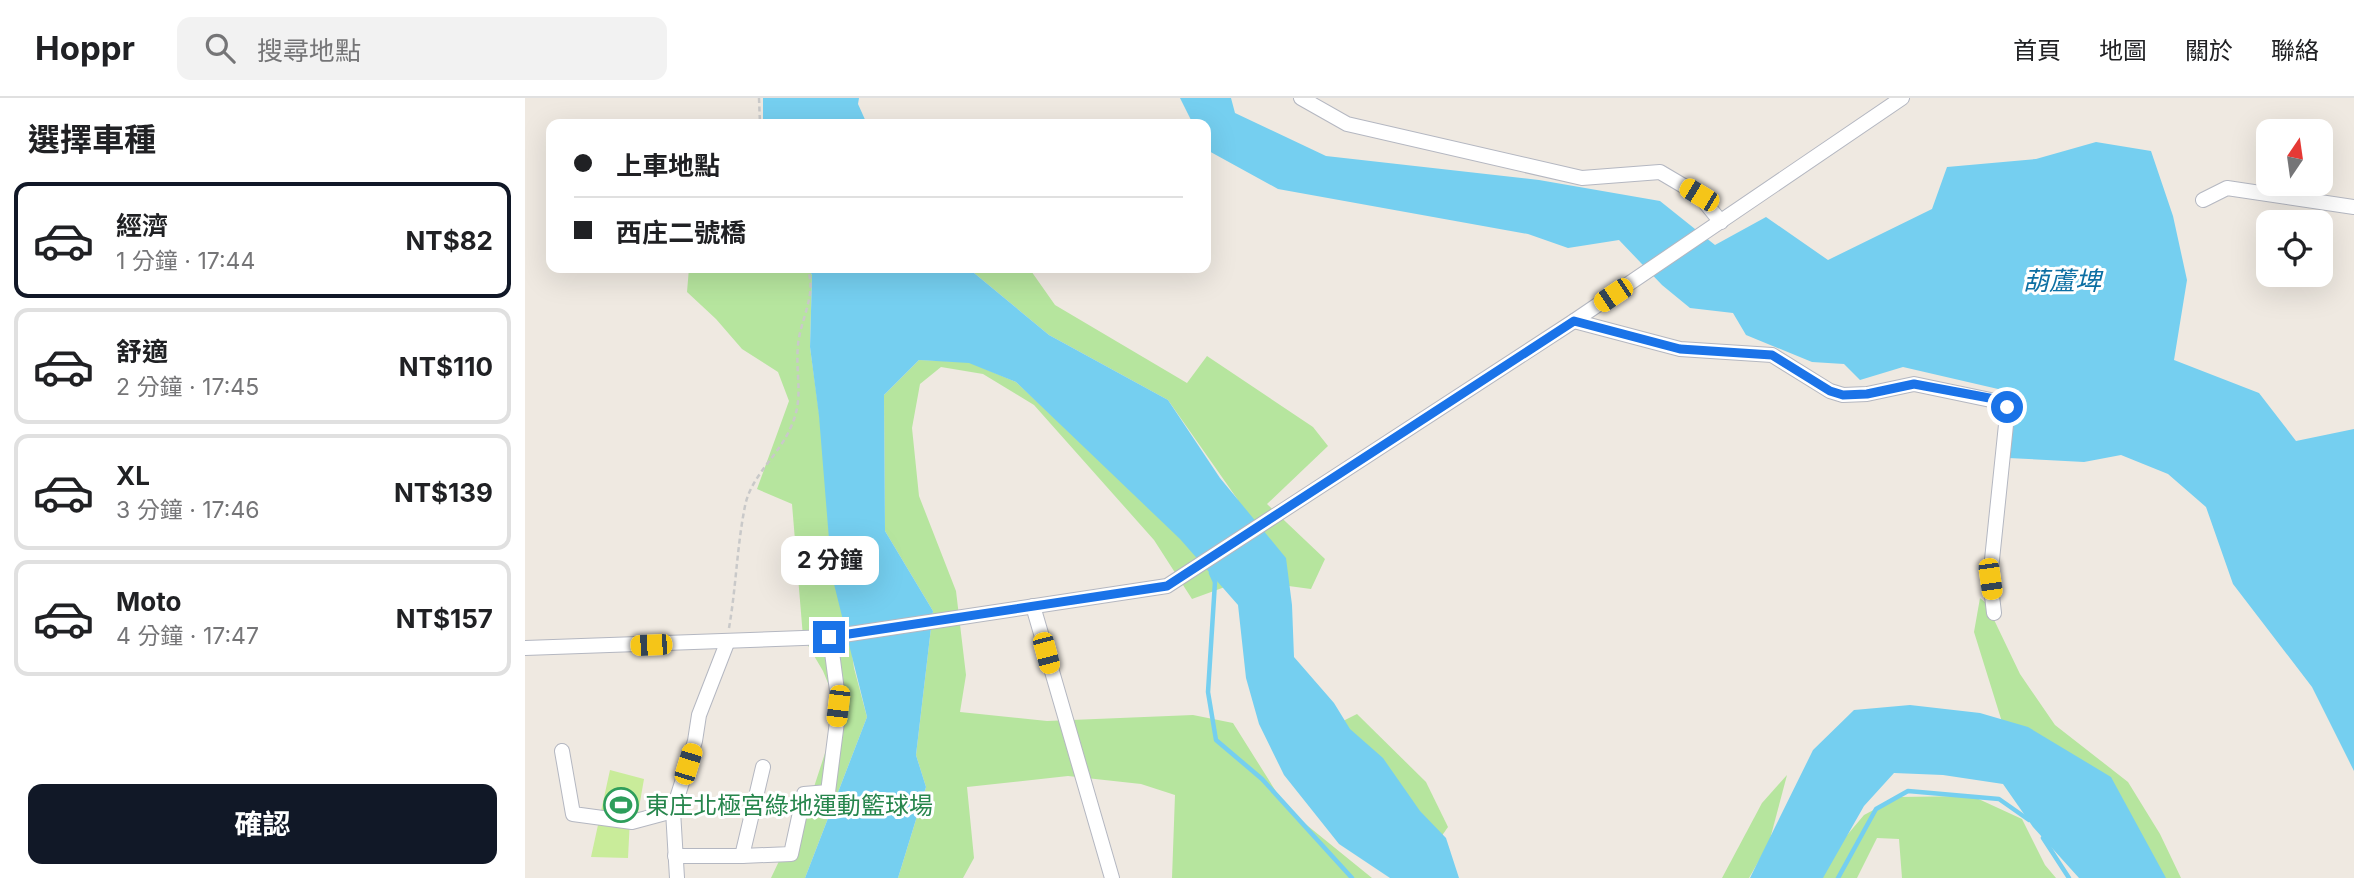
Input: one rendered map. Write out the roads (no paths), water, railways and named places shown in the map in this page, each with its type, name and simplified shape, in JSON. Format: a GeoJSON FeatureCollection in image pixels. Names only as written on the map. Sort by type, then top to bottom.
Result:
{"type":"FeatureCollection","features":[{"type":"Feature","properties":{"kind":"street"},"geometry":{"type":"LineString","coordinates":[[1301,98],[1347,124],[1582,178],[1660,172],[1699,195],[1721,222]]}},
{"type":"Feature","properties":{"kind":"street"},"geometry":{"type":"LineString","coordinates":[[525,648],[727,643],[829,637],[1167,586],[1574,321],[1899,99]]}},
{"type":"Feature","properties":{"kind":"street"},"geometry":{"type":"LineString","coordinates":[[2203,200],[2227,188],[2354,207]]}},
{"type":"Feature","properties":{"kind":"street"},"geometry":{"type":"LineString","coordinates":[[1574,321],[1680,349],[1772,355],[1830,391],[1843,395],[1867,394],[1914,384],[2005,403],[2007,415],[1990,579],[1994,613]]}},
{"type":"Feature","properties":{"kind":"street"},"geometry":{"type":"LineString","coordinates":[[1033,606],[1112,878]]}},
{"type":"Feature","properties":{"kind":"street"},"geometry":{"type":"LineString","coordinates":[[675,856],[791,854],[804,794],[828,792],[838,706],[829,637]]}},
{"type":"Feature","properties":{"kind":"street"},"geometry":{"type":"LineString","coordinates":[[677,878],[673,811],[695,741],[699,715],[727,643]]}},
{"type":"Feature","properties":{"kind":"street"},"geometry":{"type":"LineString","coordinates":[[562,751],[573,814],[632,821],[673,811]]}},
{"type":"Feature","properties":{"kind":"street"},"geometry":{"type":"LineString","coordinates":[[742,856],[763,766]]}},
{"type":"Feature","properties":{"kind":"water"},"geometry":{"type":"Polygon","coordinates":[[[763,98],[859,98],[858,104],[865,119],[763,119],[763,98]]]}},
{"type":"Feature","properties":{"kind":"water","name":"葫蘆埤"},"geometry":{"type":"Polygon","coordinates":[[[1180,98],[1231,98],[1235,113],[1326,156],[1539,180],[1660,201],[1715,245],[1766,217],[1828,260],[1932,209],[1947,167],[2036,159],[2096,142],[2151,151],[2173,216],[2187,280],[2174,360],[2259,393],[2296,441],[2354,429],[2354,771],[2312,687],[2233,584],[2206,507],[2168,474],[2121,455],[2084,462],[2008,458],[2011,392],[1903,367],[1860,380],[1844,364],[1812,362],[1746,335],[1733,313],[1690,308],[1662,285],[1619,240],[1568,248],[1528,234],[1278,189],[1211,152],[1211,119],[1190,119],[1180,98]]]}},
{"type":"Feature","properties":{"kind":"water"},"geometry":{"type":"Polygon","coordinates":[[[811,273],[974,273],[1049,335],[1168,400],[1220,478],[1286,558],[1292,605],[1294,657],[1334,703],[1350,729],[1383,758],[1420,811],[1446,838],[1459,878],[1390,878],[1339,844],[1284,775],[1259,724],[1246,678],[1238,605],[1180,539],[1016,382],[969,363],[919,360],[884,395],[885,531],[933,611],[916,755],[926,787],[898,878],[805,878],[867,717],[832,576],[819,416],[810,347],[811,273]]]}},
{"type":"Feature","properties":{"kind":"water"},"geometry":{"type":"Polygon","coordinates":[[[1910,705],[1980,713],[2028,727],[2111,777],[2166,878],[2079,878],[2033,827],[2003,784],[1943,775],[1894,773],[1864,806],[1823,878],[1750,878],[1813,750],[1854,710],[1910,705]]]}},
{"type":"Feature","properties":{"kind":"waterway"},"geometry":{"type":"LineString","coordinates":[[1211,573],[1215,582],[1208,692],[1216,740],[1262,779],[1352,878]]}},
{"type":"Feature","properties":{"kind":"waterway"},"geometry":{"type":"LineString","coordinates":[[1838,878],[1876,809],[1908,791],[1999,799],[2029,820]]}},
{"type":"Feature","properties":{"kind":"waterway"},"geometry":{"type":"LineString","coordinates":[[2043,838],[2069,878]]}},
{"type":"Feature","properties":{"kind":"place","name":"東庄北極宮綠地運動籃球場"},"geometry":{"type":"Point","coordinates":[621,805]}}]}
